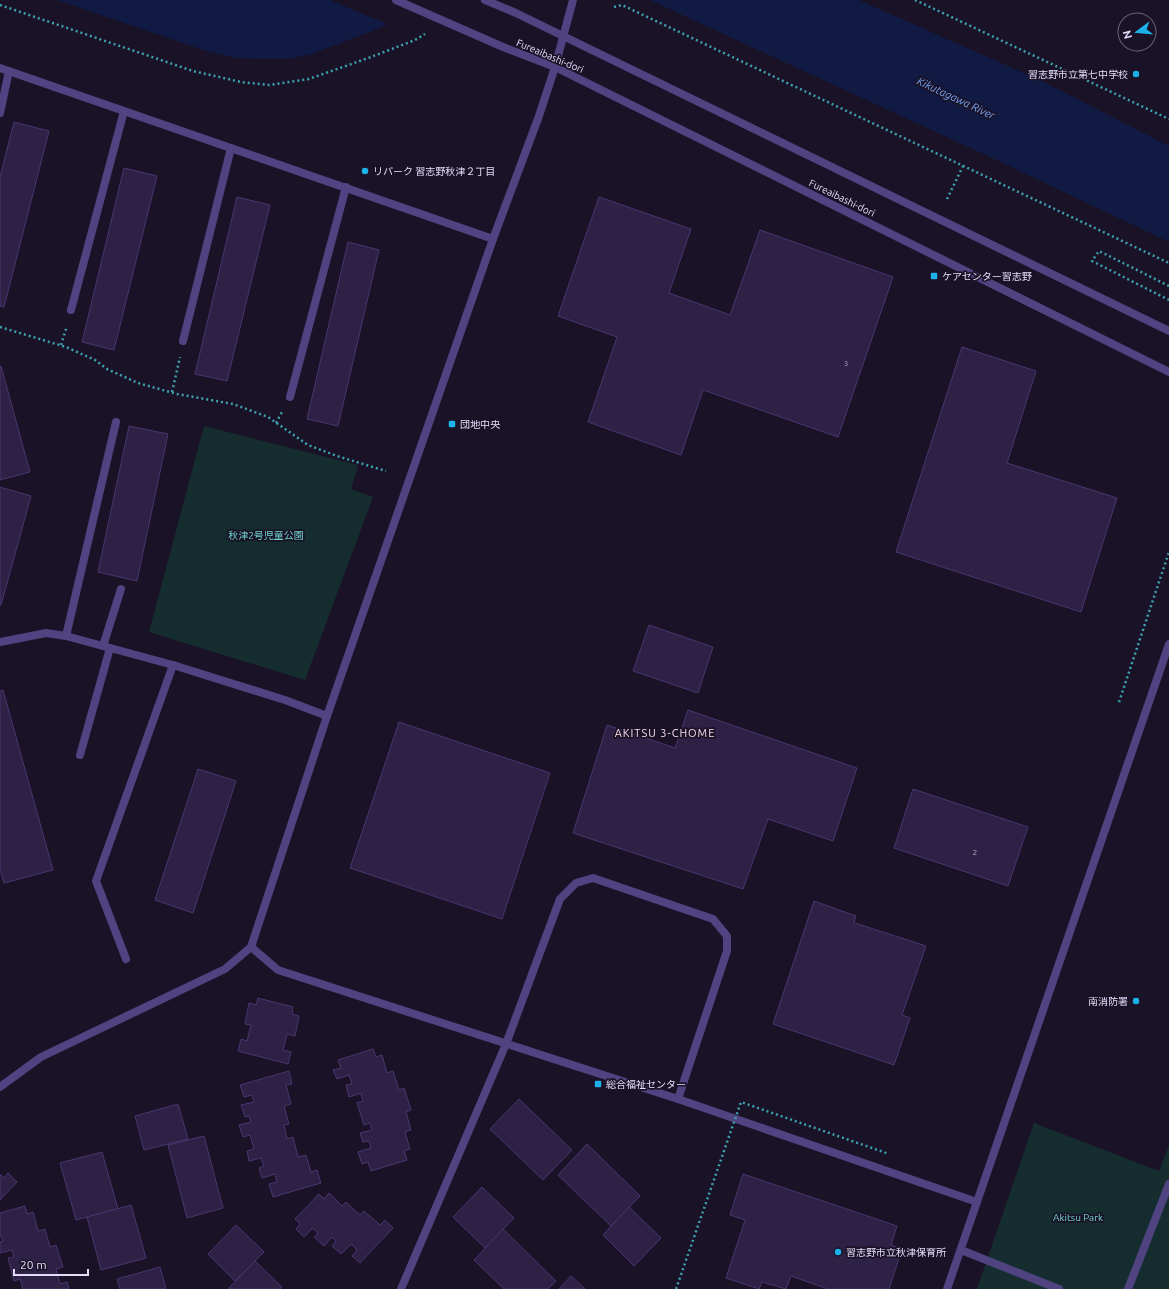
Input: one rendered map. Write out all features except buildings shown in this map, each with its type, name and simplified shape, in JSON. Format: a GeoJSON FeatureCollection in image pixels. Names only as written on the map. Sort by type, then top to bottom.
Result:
{"type":"FeatureCollection","features":[{"type":"Feature","properties":{"kind":"street","name":"Fureaibashi-dori"},"geometry":{"type":"LineString","coordinates":[[396,0],[503,47],[555,67],[1169,372]]}},
{"type":"Feature","properties":{"kind":"street"},"geometry":{"type":"LineString","coordinates":[[484,0],[516,13],[1169,330]]}},
{"type":"Feature","properties":{"kind":"street"},"geometry":{"type":"LineString","coordinates":[[0,1087],[41,1057],[225,969],[251,947],[327,716],[493,239],[533,134],[555,67],[573,0]]}},
{"type":"Feature","properties":{"kind":"street"},"geometry":{"type":"LineString","coordinates":[[0,68],[493,239]]}},
{"type":"Feature","properties":{"kind":"street"},"geometry":{"type":"LineString","coordinates":[[0,113],[9,71]]}},
{"type":"Feature","properties":{"kind":"street"},"geometry":{"type":"LineString","coordinates":[[71,310],[124,111]]}},
{"type":"Feature","properties":{"kind":"street"},"geometry":{"type":"LineString","coordinates":[[183,341],[232,148]]}},
{"type":"Feature","properties":{"kind":"street"},"geometry":{"type":"LineString","coordinates":[[290,397],[346,187]]}},
{"type":"Feature","properties":{"kind":"street"},"geometry":{"type":"LineString","coordinates":[[66,636],[116,422]]}},
{"type":"Feature","properties":{"kind":"street"},"geometry":{"type":"LineString","coordinates":[[80,755],[121,589]]}},
{"type":"Feature","properties":{"kind":"street"},"geometry":{"type":"LineString","coordinates":[[0,642],[46,633],[66,636],[173,665],[285,700],[327,716]]}},
{"type":"Feature","properties":{"kind":"street"},"geometry":{"type":"LineString","coordinates":[[948,1289],[1169,644]]}},
{"type":"Feature","properties":{"kind":"street"},"geometry":{"type":"LineString","coordinates":[[126,959],[96,881],[173,665]]}},
{"type":"Feature","properties":{"kind":"street"},"geometry":{"type":"LineString","coordinates":[[402,1289],[506,1044],[560,899],[576,883],[593,878],[713,919],[727,936],[727,951],[678,1099]]}},
{"type":"Feature","properties":{"kind":"street"},"geometry":{"type":"LineString","coordinates":[[251,947],[278,970],[678,1099],[977,1202]]}},
{"type":"Feature","properties":{"kind":"street"},"geometry":{"type":"LineString","coordinates":[[1128,1289],[1169,1184]]}},
{"type":"Feature","properties":{"kind":"street"},"geometry":{"type":"LineString","coordinates":[[961,1250],[1059,1289]]}},
{"type":"Feature","properties":{"kind":"path"},"geometry":{"type":"LineString","coordinates":[[915,0],[1169,119]]}},
{"type":"Feature","properties":{"kind":"path"},"geometry":{"type":"LineString","coordinates":[[0,5],[193,71],[241,82],[269,85],[309,79],[379,54],[415,40],[425,34]]}},
{"type":"Feature","properties":{"kind":"path"},"geometry":{"type":"LineString","coordinates":[[614,7],[622,5],[1169,263]]}},
{"type":"Feature","properties":{"kind":"path"},"geometry":{"type":"LineString","coordinates":[[947,199],[963,166]]}},
{"type":"Feature","properties":{"kind":"path"},"geometry":{"type":"LineString","coordinates":[[1169,286],[1099,251],[1092,261],[1169,300]]}},
{"type":"Feature","properties":{"kind":"path"},"geometry":{"type":"LineString","coordinates":[[0,327],[66,347],[94,360],[121,377],[153,388],[233,404],[268,417],[308,445],[337,456],[386,471]]}},
{"type":"Feature","properties":{"kind":"path"},"geometry":{"type":"LineString","coordinates":[[172,392],[183,341]]}},
{"type":"Feature","properties":{"kind":"path"},"geometry":{"type":"LineString","coordinates":[[1119,702],[1169,552]]}},
{"type":"Feature","properties":{"kind":"path"},"geometry":{"type":"LineString","coordinates":[[676,1289],[741,1102],[889,1154]]}},
{"type":"Feature","properties":{"kind":"green space","name":"秋津2号児童公園"},"geometry":{"type":"Polygon","coordinates":[[[204,426],[358,465],[351,489],[373,497],[305,680],[149,632],[204,426]]]}},
{"type":"Feature","properties":{"kind":"green space","name":"Akitsu Park"},"geometry":{"type":"Polygon","coordinates":[[[1034,1123],[1159,1171],[1169,1145],[1169,1289],[977,1289],[1034,1123]]]}},
{"type":"Feature","properties":{"kind":"water"},"geometry":{"type":"Polygon","coordinates":[[[57,0],[444,0],[372,31],[312,54],[288,59],[262,59],[236,58],[209,52],[57,0]]]}},
{"type":"Feature","properties":{"kind":"water","name":"Kikutagawa River"},"geometry":{"type":"Polygon","coordinates":[[[650,0],[859,0],[1042,81],[1169,146],[1169,242],[1005,164],[650,0]]]}},
{"type":"Feature","properties":{"kind":"pier"},"geometry":{"type":"Polygon","coordinates":[[[330,0],[446,0],[445,2],[390,25],[330,0]]]}},
{"type":"Feature","properties":{"kind":"place","name":"習志野市立第七中学校"},"geometry":{"type":"Point","coordinates":[1136,74]}},
{"type":"Feature","properties":{"kind":"place","name":"リパーク 習志野秋津２丁目"},"geometry":{"type":"Point","coordinates":[365,171]}},
{"type":"Feature","properties":{"kind":"place","name":"ケアセンター習志野"},"geometry":{"type":"Point","coordinates":[934,276]}},
{"type":"Feature","properties":{"kind":"place","name":"団地中央"},"geometry":{"type":"Point","coordinates":[452,424]}},
{"type":"Feature","properties":{"kind":"place","name":"南消防署"},"geometry":{"type":"Point","coordinates":[1136,1001]}},
{"type":"Feature","properties":{"kind":"place","name":"総合福祉センター"},"geometry":{"type":"Point","coordinates":[598,1084]}},
{"type":"Feature","properties":{"kind":"place","name":"習志野市立秋津保育所"},"geometry":{"type":"Point","coordinates":[838,1252]}},
{"type":"Feature","properties":{"kind":"district","name":"AKITSU 3-CHOME"},"geometry":{"type":"Point","coordinates":[665,733]}}]}
